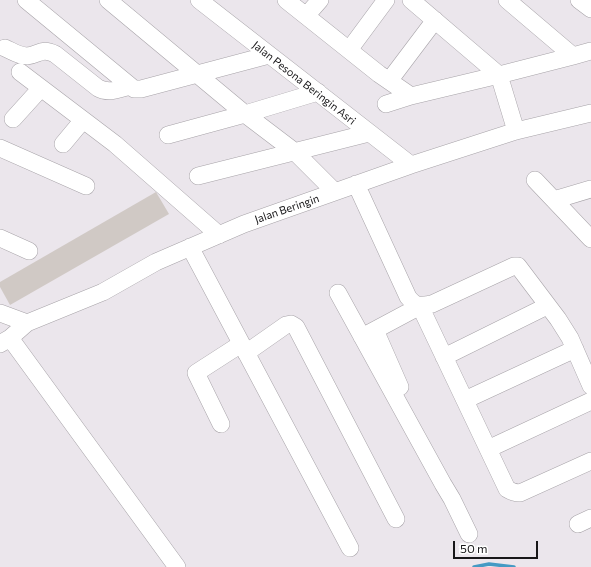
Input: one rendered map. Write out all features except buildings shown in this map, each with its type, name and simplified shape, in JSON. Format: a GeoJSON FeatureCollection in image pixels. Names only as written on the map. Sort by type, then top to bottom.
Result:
{"type":"FeatureCollection","features":[{"type":"Feature","properties":{"kind":"street"},"geometry":{"type":"LineString","coordinates":[[26,0],[134,89],[141,89],[269,55]]}},
{"type":"Feature","properties":{"kind":"street"},"geometry":{"type":"LineString","coordinates":[[108,0],[245,114],[295,152],[335,192]]}},
{"type":"Feature","properties":{"kind":"street","name":"Jalan Pesona Beringin Asri"},"geometry":{"type":"LineString","coordinates":[[199,0],[410,165]]}},
{"type":"Feature","properties":{"kind":"street"},"geometry":{"type":"LineString","coordinates":[[286,0],[349,50],[411,96]]}},
{"type":"Feature","properties":{"kind":"street"},"geometry":{"type":"LineString","coordinates":[[306,16],[320,0]]}},
{"type":"Feature","properties":{"kind":"street"},"geometry":{"type":"LineString","coordinates":[[349,50],[386,0]]}},
{"type":"Feature","properties":{"kind":"street"},"geometry":{"type":"LineString","coordinates":[[411,0],[499,75],[516,131]]}},
{"type":"Feature","properties":{"kind":"street"},"geometry":{"type":"LineString","coordinates":[[507,0],[573,56]]}},
{"type":"Feature","properties":{"kind":"street"},"geometry":{"type":"LineString","coordinates":[[579,0],[591,9]]}},
{"type":"Feature","properties":{"kind":"street"},"geometry":{"type":"LineString","coordinates":[[390,81],[435,20]]}},
{"type":"Feature","properties":{"kind":"street"},"geometry":{"type":"LineString","coordinates":[[2,49],[28,56],[38,52],[48,51],[55,54],[103,91],[130,86]]}},
{"type":"Feature","properties":{"kind":"street"},"geometry":{"type":"LineString","coordinates":[[386,104],[411,96],[499,75],[591,50]]}},
{"type":"Feature","properties":{"kind":"street"},"geometry":{"type":"LineString","coordinates":[[20,72],[115,144],[219,235]]}},
{"type":"Feature","properties":{"kind":"street"},"geometry":{"type":"LineString","coordinates":[[13,119],[41,88]]}},
{"type":"Feature","properties":{"kind":"street"},"geometry":{"type":"LineString","coordinates":[[168,135],[318,92]]}},
{"type":"Feature","properties":{"kind":"street","name":"Jalan Beringin"},"geometry":{"type":"LineString","coordinates":[[5,341],[27,323],[103,292],[156,262],[244,224],[410,165],[516,131],[591,113]]}},
{"type":"Feature","properties":{"kind":"street"},"geometry":{"type":"LineString","coordinates":[[63,144],[83,120]]}},
{"type":"Feature","properties":{"kind":"street"},"geometry":{"type":"LineString","coordinates":[[198,176],[368,133]]}},
{"type":"Feature","properties":{"kind":"street"},"geometry":{"type":"LineString","coordinates":[[0,148],[86,186]]}},
{"type":"Feature","properties":{"kind":"street"},"geometry":{"type":"LineString","coordinates":[[535,180],[591,239]]}},
{"type":"Feature","properties":{"kind":"street"},"geometry":{"type":"LineString","coordinates":[[356,184],[408,297],[413,303],[420,306],[507,489],[520,493],[591,461]]}},
{"type":"Feature","properties":{"kind":"street"},"geometry":{"type":"LineString","coordinates":[[554,200],[591,190]]}},
{"type":"Feature","properties":{"kind":"street"},"geometry":{"type":"LineString","coordinates":[[0,238],[29,251]]}},
{"type":"Feature","properties":{"kind":"street"},"geometry":{"type":"LineString","coordinates":[[190,247],[350,548]]}},
{"type":"Feature","properties":{"kind":"street"},"geometry":{"type":"LineString","coordinates":[[369,334],[420,306],[432,304],[516,266],[520,268],[570,338],[591,386]]}},
{"type":"Feature","properties":{"kind":"street"},"geometry":{"type":"LineString","coordinates":[[338,293],[369,334],[469,534]]}},
{"type":"Feature","properties":{"kind":"street"},"geometry":{"type":"LineString","coordinates":[[444,357],[547,306]]}},
{"type":"Feature","properties":{"kind":"street"},"geometry":{"type":"LineString","coordinates":[[0,313],[27,323]]}},
{"type":"Feature","properties":{"kind":"street"},"geometry":{"type":"LineString","coordinates":[[221,424],[196,373],[286,325],[292,324],[296,327],[396,519]]}},
{"type":"Feature","properties":{"kind":"street"},"geometry":{"type":"LineString","coordinates":[[5,341],[177,567]]}},
{"type":"Feature","properties":{"kind":"street"},"geometry":{"type":"LineString","coordinates":[[465,400],[575,349]]}},
{"type":"Feature","properties":{"kind":"street"},"geometry":{"type":"LineString","coordinates":[[488,449],[591,401]]}},
{"type":"Feature","properties":{"kind":"waterway"},"geometry":{"type":"LineString","coordinates":[[474,567],[489,564],[514,567]]}}]}
